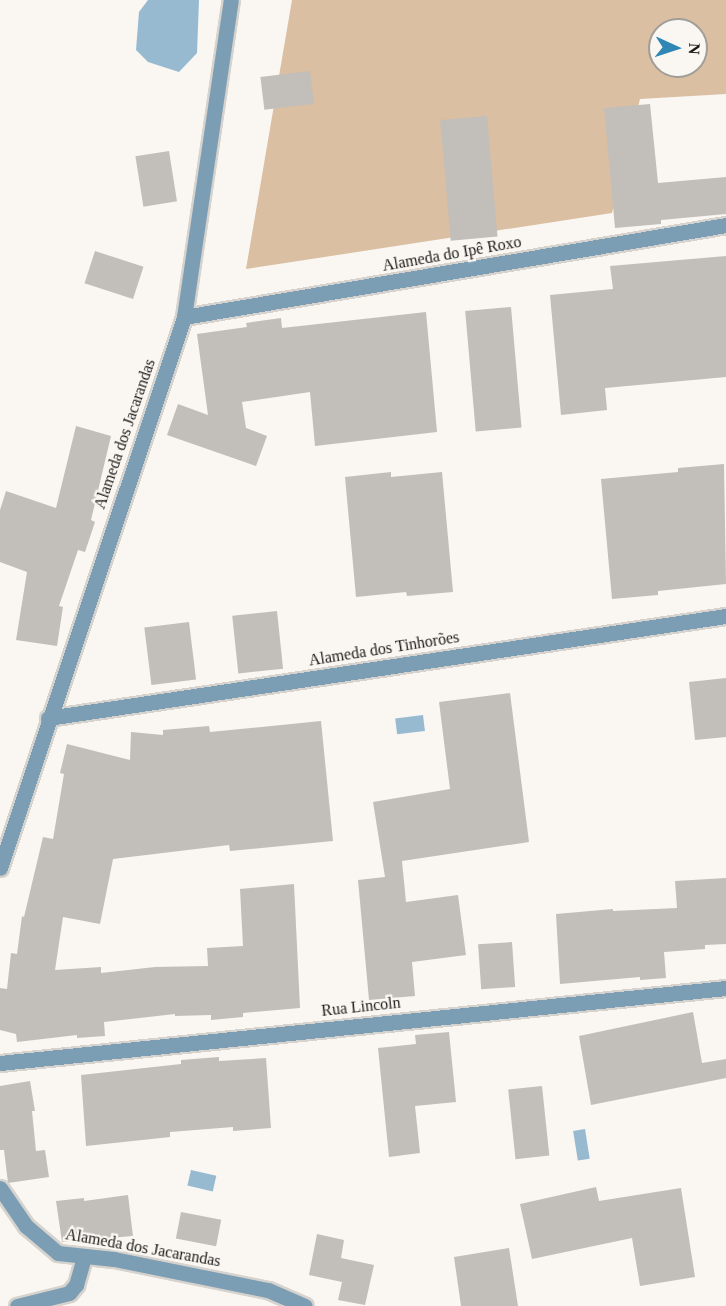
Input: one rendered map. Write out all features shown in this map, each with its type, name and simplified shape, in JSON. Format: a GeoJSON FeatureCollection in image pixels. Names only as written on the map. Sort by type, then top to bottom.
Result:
{"type":"FeatureCollection","features":[{"type":"Feature","properties":{"kind":"street","name":"Alameda dos Jacarandas"},"geometry":{"type":"LineString","coordinates":[[0,868],[48,718],[184,317],[231,0]]}},
{"type":"Feature","properties":{"kind":"street","name":"Alameda do Ipê Roxo"},"geometry":{"type":"LineString","coordinates":[[184,317],[726,225]]}},
{"type":"Feature","properties":{"kind":"street","name":"Alameda dos Tinhorões"},"geometry":{"type":"LineString","coordinates":[[48,718],[726,616]]}},
{"type":"Feature","properties":{"kind":"street","name":"Rua Lincoln"},"geometry":{"type":"LineString","coordinates":[[0,1063],[726,988]]}},
{"type":"Feature","properties":{"kind":"street","name":"Alameda dos Jacarandas"},"geometry":{"type":"LineString","coordinates":[[0,1188],[26,1226],[58,1253],[114,1259],[268,1290],[305,1306]]}},
{"type":"Feature","properties":{"kind":"street"},"geometry":{"type":"LineString","coordinates":[[17,1306],[69,1293],[76,1285],[84,1257]]}},
{"type":"Feature","properties":{"kind":"shaded area"},"geometry":{"type":"Polygon","coordinates":[[[292,0],[726,0],[726,94],[640,99],[612,213],[246,269],[292,0]]]}},
{"type":"Feature","properties":{"kind":"water"},"geometry":{"type":"Polygon","coordinates":[[[148,0],[199,0],[197,53],[179,72],[148,62],[136,50],[139,12],[148,0]]]}},
{"type":"Feature","properties":{"kind":"water"},"geometry":{"type":"Polygon","coordinates":[[[423,715],[425,731],[397,734],[395,718],[423,715]]]}},
{"type":"Feature","properties":{"kind":"water"},"geometry":{"type":"Polygon","coordinates":[[[585,1129],[590,1159],[578,1161],[573,1131],[585,1129]]]}},
{"type":"Feature","properties":{"kind":"water"},"geometry":{"type":"Polygon","coordinates":[[[191,1170],[216,1176],[213,1191],[187,1186],[191,1170]]]}},
{"type":"Feature","properties":{"kind":"building"},"geometry":{"type":"Polygon","coordinates":[[[310,71],[314,104],[264,110],[260,77],[310,71]]]}},
{"type":"Feature","properties":{"kind":"building"},"geometry":{"type":"Polygon","coordinates":[[[650,104],[658,183],[726,177],[726,214],[661,220],[661,224],[615,228],[604,108],[650,104]]]}},
{"type":"Feature","properties":{"kind":"building"},"geometry":{"type":"Polygon","coordinates":[[[487,116],[498,237],[451,241],[440,120],[487,116]]]}},
{"type":"Feature","properties":{"kind":"building"},"geometry":{"type":"Polygon","coordinates":[[[169,151],[177,201],[143,207],[135,156],[169,151]]]}},
{"type":"Feature","properties":{"kind":"building"},"geometry":{"type":"Polygon","coordinates":[[[95,251],[144,267],[133,299],[84,283],[95,251]]]}},
{"type":"Feature","properties":{"kind":"building"},"geometry":{"type":"Polygon","coordinates":[[[726,256],[726,377],[605,388],[607,410],[561,415],[550,295],[613,289],[610,266],[726,256]]]}},
{"type":"Feature","properties":{"kind":"building"},"geometry":{"type":"Polygon","coordinates":[[[511,307],[522,428],[476,432],[465,311],[511,307]]]}},
{"type":"Feature","properties":{"kind":"building"},"geometry":{"type":"Polygon","coordinates":[[[426,312],[437,432],[315,446],[310,392],[242,402],[246,428],[267,436],[256,466],[167,435],[178,404],[208,415],[197,334],[247,327],[246,323],[281,318],[282,328],[426,312]]]}},
{"type":"Feature","properties":{"kind":"building"},"geometry":{"type":"Polygon","coordinates":[[[76,426],[111,436],[91,520],[95,522],[85,552],[78,550],[59,606],[63,607],[57,646],[16,640],[27,572],[0,562],[0,510],[6,491],[56,508],[76,426]]]}},
{"type":"Feature","properties":{"kind":"building"},"geometry":{"type":"Polygon","coordinates":[[[724,464],[726,584],[658,591],[658,595],[612,599],[601,479],[678,472],[678,468],[724,464]]]}},
{"type":"Feature","properties":{"kind":"building"},"geometry":{"type":"Polygon","coordinates":[[[391,472],[391,477],[442,472],[453,592],[407,596],[406,592],[356,597],[345,477],[391,472]]]}},
{"type":"Feature","properties":{"kind":"building"},"geometry":{"type":"Polygon","coordinates":[[[277,611],[283,669],[238,673],[232,616],[277,611]]]}},
{"type":"Feature","properties":{"kind":"building"},"geometry":{"type":"Polygon","coordinates":[[[189,622],[196,680],[151,685],[144,627],[189,622]]]}},
{"type":"Feature","properties":{"kind":"building"},"geometry":{"type":"Polygon","coordinates":[[[726,678],[726,737],[695,740],[689,682],[726,678]]]}},
{"type":"Feature","properties":{"kind":"building"},"geometry":{"type":"Polygon","coordinates":[[[510,693],[529,842],[402,861],[406,902],[458,895],[466,955],[412,962],[415,996],[369,1000],[358,880],[385,877],[373,802],[450,789],[439,702],[510,693]]]}},
{"type":"Feature","properties":{"kind":"building"},"geometry":{"type":"Polygon","coordinates":[[[321,721],[333,841],[230,851],[229,845],[113,859],[100,924],[63,917],[55,970],[101,967],[101,973],[155,967],[208,966],[207,948],[243,946],[240,889],[294,884],[300,1008],[243,1013],[243,1017],[211,1020],[211,1015],[175,1016],[175,1014],[104,1022],[105,1036],[77,1038],[77,1035],[17,1042],[16,1034],[0,1030],[0,988],[7,989],[11,953],[17,954],[22,916],[24,917],[43,837],[53,839],[64,774],[60,773],[67,744],[130,760],[131,732],[163,735],[163,730],[209,726],[210,732],[321,721]]]}},
{"type":"Feature","properties":{"kind":"building"},"geometry":{"type":"Polygon","coordinates":[[[726,878],[726,944],[705,945],[705,949],[664,952],[666,978],[640,980],[640,977],[560,984],[556,914],[613,909],[613,911],[677,908],[675,881],[726,878]]]}},
{"type":"Feature","properties":{"kind":"building"},"geometry":{"type":"Polygon","coordinates":[[[512,942],[515,987],[481,989],[478,944],[512,942]]]}},
{"type":"Feature","properties":{"kind":"building"},"geometry":{"type":"Polygon","coordinates":[[[693,1012],[702,1063],[726,1059],[726,1078],[591,1105],[579,1036],[693,1012]]]}},
{"type":"Feature","properties":{"kind":"building"},"geometry":{"type":"Polygon","coordinates":[[[449,1032],[456,1102],[415,1106],[420,1153],[389,1157],[378,1048],[416,1044],[415,1035],[449,1032]]]}},
{"type":"Feature","properties":{"kind":"building"},"geometry":{"type":"Polygon","coordinates":[[[219,1057],[219,1061],[266,1058],[271,1128],[233,1131],[233,1127],[170,1132],[170,1137],[86,1146],[81,1075],[181,1064],[181,1060],[219,1057]]]}},
{"type":"Feature","properties":{"kind":"building"},"geometry":{"type":"Polygon","coordinates":[[[30,1081],[35,1111],[32,1111],[36,1151],[45,1150],[49,1177],[8,1183],[4,1150],[0,1150],[0,1086],[30,1081]]]}},
{"type":"Feature","properties":{"kind":"building"},"geometry":{"type":"Polygon","coordinates":[[[542,1086],[549,1156],[516,1159],[508,1090],[542,1086]]]}},
{"type":"Feature","properties":{"kind":"building"},"geometry":{"type":"Polygon","coordinates":[[[596,1187],[599,1201],[681,1188],[695,1277],[640,1286],[632,1238],[532,1259],[520,1204],[596,1187]]]}},
{"type":"Feature","properties":{"kind":"building"},"geometry":{"type":"Polygon","coordinates":[[[128,1195],[133,1236],[62,1242],[56,1201],[84,1198],[84,1201],[128,1195]]]}},
{"type":"Feature","properties":{"kind":"building"},"geometry":{"type":"Polygon","coordinates":[[[181,1212],[221,1220],[216,1246],[176,1239],[181,1212]]]}},
{"type":"Feature","properties":{"kind":"building"},"geometry":{"type":"Polygon","coordinates":[[[317,1234],[344,1240],[341,1258],[374,1265],[365,1305],[338,1300],[342,1282],[309,1275],[317,1234]]]}},
{"type":"Feature","properties":{"kind":"building"},"geometry":{"type":"Polygon","coordinates":[[[509,1248],[518,1306],[461,1306],[454,1257],[509,1248]]]}}]}
